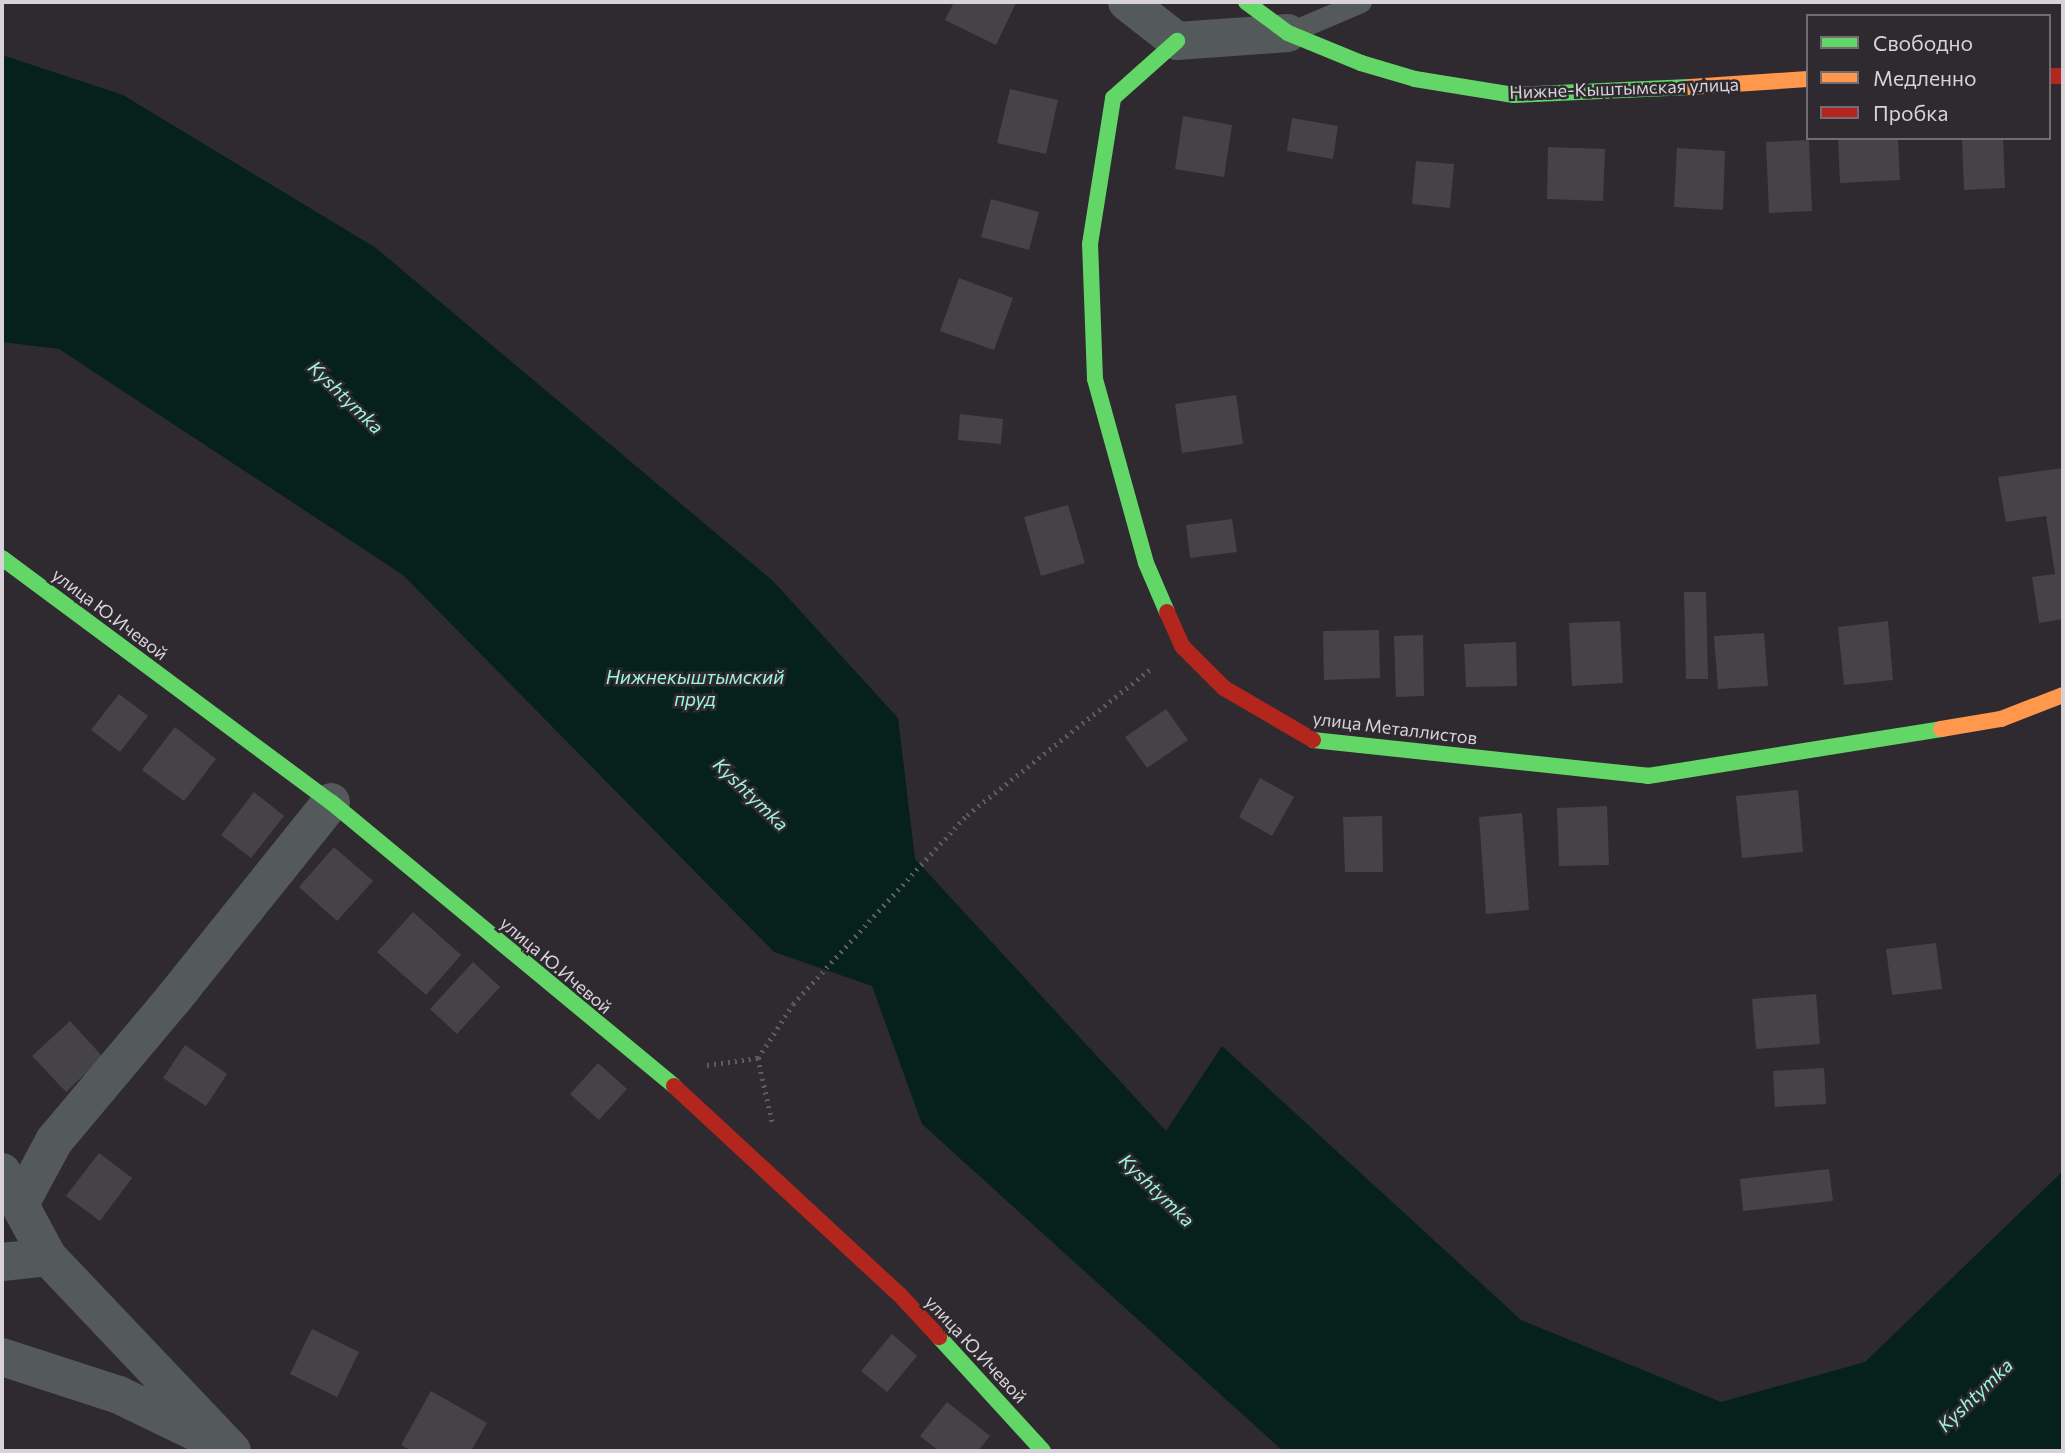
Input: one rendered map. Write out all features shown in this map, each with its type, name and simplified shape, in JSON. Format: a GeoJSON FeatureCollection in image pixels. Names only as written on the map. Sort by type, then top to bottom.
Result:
{"type":"FeatureCollection","features":[{"type":"Feature","properties":{"kind":"street"},"geometry":{"type":"LineString","coordinates":[[1126,2],[1177,41]]}},
{"type":"Feature","properties":{"kind":"street"},"geometry":{"type":"LineString","coordinates":[[1245,2],[1289,33]]}},
{"type":"Feature","properties":{"kind":"street","name":"Нижне-Кыштымская улица"},"geometry":{"type":"LineString","coordinates":[[1177,41],[1289,33],[1361,63],[1415,79],[1514,95],[1626,92],[1806,79]]}},
{"type":"Feature","properties":{"kind":"street","name":"улица Металлистов"},"geometry":{"type":"LineString","coordinates":[[1177,41],[1114,98],[1090,244],[1095,379],[1146,563],[1182,646],[1224,688],[1309,740],[1648,776],[2001,719],[2063,695]]}},
{"type":"Feature","properties":{"kind":"street","name":"улица Ю.Ичевой"},"geometry":{"type":"LineString","coordinates":[[2,558],[331,802],[686,1096],[899,1294],[1043,1451]]}},
{"type":"Feature","properties":{"kind":"street"},"geometry":{"type":"LineString","coordinates":[[232,1451],[48,1257],[11,1188],[174,998],[331,802]]}},
{"type":"Feature","properties":{"kind":"street"},"geometry":{"type":"LineString","coordinates":[[2,1262],[48,1257]]}},
{"type":"Feature","properties":{"kind":"street"},"geometry":{"type":"LineString","coordinates":[[2,1357],[119,1395],[232,1451]]}},
{"type":"Feature","properties":{"kind":"lane"},"geometry":{"type":"LineString","coordinates":[[1289,33],[1361,2]]}},
{"type":"Feature","properties":{"kind":"path"},"geometry":{"type":"LineString","coordinates":[[655,1073],[758,1058],[793,1004],[967,816],[1182,646]]}},
{"type":"Feature","properties":{"kind":"water","name":"Нижнекыштымский пруд"},"geometry":{"type":"Polygon","coordinates":[[[2,55],[123,95],[376,248],[773,581],[898,718],[915,859],[1166,1131],[1222,1046],[1521,1320],[1721,1402],[1865,1362],[2063,1171],[2063,1451],[1283,1451],[922,1124],[872,986],[774,952],[403,575],[59,349],[2,342],[2,55]]]}},
{"type":"Feature","properties":{"kind":"building"},"geometry":{"type":"Polygon","coordinates":[[[954,2],[1016,3],[996,45],[945,20],[954,2]]]}},
{"type":"Feature","properties":{"kind":"building"},"geometry":{"type":"Polygon","coordinates":[[[1010,89],[1058,100],[1046,154],[997,143],[1010,89]]]}},
{"type":"Feature","properties":{"kind":"building"},"geometry":{"type":"Polygon","coordinates":[[[1183,116],[1232,125],[1224,177],[1175,169],[1183,116]]]}},
{"type":"Feature","properties":{"kind":"building"},"geometry":{"type":"Polygon","coordinates":[[[1292,118],[1338,126],[1333,159],[1287,151],[1292,118]]]}},
{"type":"Feature","properties":{"kind":"building"},"geometry":{"type":"Polygon","coordinates":[[[1809,140],[1812,211],[1769,213],[1766,142],[1809,140]]]}},
{"type":"Feature","properties":{"kind":"building"},"geometry":{"type":"Polygon","coordinates":[[[1838,140],[1898,140],[1900,180],[1840,183],[1838,140]]]}},
{"type":"Feature","properties":{"kind":"building"},"geometry":{"type":"Polygon","coordinates":[[[1962,140],[2003,140],[2005,188],[1964,190],[1962,140]]]}},
{"type":"Feature","properties":{"kind":"building"},"geometry":{"type":"Polygon","coordinates":[[[1548,147],[1605,149],[1603,201],[1547,199],[1548,147]]]}},
{"type":"Feature","properties":{"kind":"building"},"geometry":{"type":"Polygon","coordinates":[[[1677,148],[1725,151],[1723,210],[1674,207],[1677,148]]]}},
{"type":"Feature","properties":{"kind":"building"},"geometry":{"type":"Polygon","coordinates":[[[1416,161],[1454,164],[1450,208],[1412,204],[1416,161]]]}},
{"type":"Feature","properties":{"kind":"building"},"geometry":{"type":"Polygon","coordinates":[[[991,199],[1039,212],[1029,250],[981,237],[991,199]]]}},
{"type":"Feature","properties":{"kind":"building"},"geometry":{"type":"Polygon","coordinates":[[[959,278],[1013,298],[994,350],[940,331],[959,278]]]}},
{"type":"Feature","properties":{"kind":"building"},"geometry":{"type":"Polygon","coordinates":[[[1236,395],[1243,444],[1182,453],[1175,404],[1236,395]]]}},
{"type":"Feature","properties":{"kind":"building"},"geometry":{"type":"Polygon","coordinates":[[[960,414],[1003,419],[1001,444],[958,440],[960,414]]]}},
{"type":"Feature","properties":{"kind":"building"},"geometry":{"type":"Polygon","coordinates":[[[2063,468],[2063,619],[2039,623],[2032,577],[2055,574],[2046,516],[2006,522],[1998,477],[2063,468]]]}},
{"type":"Feature","properties":{"kind":"building"},"geometry":{"type":"Polygon","coordinates":[[[1068,505],[1085,563],[1041,576],[1024,517],[1068,505]]]}},
{"type":"Feature","properties":{"kind":"building"},"geometry":{"type":"Polygon","coordinates":[[[1232,519],[1237,552],[1190,558],[1186,525],[1232,519]]]}},
{"type":"Feature","properties":{"kind":"building"},"geometry":{"type":"Polygon","coordinates":[[[1684,592],[1706,592],[1708,679],[1686,679],[1684,592]]]}},
{"type":"Feature","properties":{"kind":"building"},"geometry":{"type":"Polygon","coordinates":[[[1620,621],[1623,683],[1572,686],[1569,623],[1620,621]]]}},
{"type":"Feature","properties":{"kind":"building"},"geometry":{"type":"Polygon","coordinates":[[[1888,621],[1893,680],[1844,685],[1838,627],[1888,621]]]}},
{"type":"Feature","properties":{"kind":"building"},"geometry":{"type":"Polygon","coordinates":[[[1379,630],[1380,678],[1324,680],[1323,631],[1379,630]]]}},
{"type":"Feature","properties":{"kind":"building"},"geometry":{"type":"Polygon","coordinates":[[[1764,633],[1768,686],[1718,689],[1714,636],[1764,633]]]}},
{"type":"Feature","properties":{"kind":"building"},"geometry":{"type":"Polygon","coordinates":[[[1423,635],[1424,696],[1396,697],[1394,636],[1423,635]]]}},
{"type":"Feature","properties":{"kind":"building"},"geometry":{"type":"Polygon","coordinates":[[[1516,642],[1517,686],[1466,687],[1464,644],[1516,642]]]}},
{"type":"Feature","properties":{"kind":"building"},"geometry":{"type":"Polygon","coordinates":[[[119,694],[148,716],[120,752],[91,730],[119,694]]]}},
{"type":"Feature","properties":{"kind":"building"},"geometry":{"type":"Polygon","coordinates":[[[1166,709],[1188,740],[1147,768],[1125,737],[1166,709]]]}},
{"type":"Feature","properties":{"kind":"building"},"geometry":{"type":"Polygon","coordinates":[[[175,727],[216,759],[184,801],[142,770],[175,727]]]}},
{"type":"Feature","properties":{"kind":"building"},"geometry":{"type":"Polygon","coordinates":[[[1260,778],[1294,797],[1272,836],[1239,817],[1260,778]]]}},
{"type":"Feature","properties":{"kind":"building"},"geometry":{"type":"Polygon","coordinates":[[[1798,790],[1803,852],[1742,858],[1736,796],[1798,790]]]}},
{"type":"Feature","properties":{"kind":"building"},"geometry":{"type":"Polygon","coordinates":[[[254,792],[284,816],[251,858],[221,835],[254,792]]]}},
{"type":"Feature","properties":{"kind":"building"},"geometry":{"type":"Polygon","coordinates":[[[1607,806],[1609,865],[1559,866],[1557,808],[1607,806]]]}},
{"type":"Feature","properties":{"kind":"building"},"geometry":{"type":"Polygon","coordinates":[[[1522,813],[1529,910],[1486,914],[1479,817],[1522,813]]]}},
{"type":"Feature","properties":{"kind":"building"},"geometry":{"type":"Polygon","coordinates":[[[1382,816],[1383,872],[1345,872],[1343,817],[1382,816]]]}},
{"type":"Feature","properties":{"kind":"building"},"geometry":{"type":"Polygon","coordinates":[[[334,847],[373,881],[337,921],[299,887],[334,847]]]}},
{"type":"Feature","properties":{"kind":"building"},"geometry":{"type":"Polygon","coordinates":[[[413,912],[461,955],[426,995],[377,952],[413,912]]]}},
{"type":"Feature","properties":{"kind":"building"},"geometry":{"type":"Polygon","coordinates":[[[1936,943],[1942,989],[1892,995],[1886,949],[1936,943]]]}},
{"type":"Feature","properties":{"kind":"building"},"geometry":{"type":"Polygon","coordinates":[[[473,962],[500,987],[457,1034],[430,1009],[473,962]]]}},
{"type":"Feature","properties":{"kind":"building"},"geometry":{"type":"Polygon","coordinates":[[[1816,994],[1820,1044],[1756,1049],[1752,999],[1816,994]]]}},
{"type":"Feature","properties":{"kind":"building"},"geometry":{"type":"Polygon","coordinates":[[[70,1021],[103,1057],[66,1092],[32,1056],[70,1021]]]}},
{"type":"Feature","properties":{"kind":"building"},"geometry":{"type":"Polygon","coordinates":[[[185,1045],[227,1074],[206,1106],[163,1078],[185,1045]]]}},
{"type":"Feature","properties":{"kind":"building"},"geometry":{"type":"Polygon","coordinates":[[[598,1063],[627,1089],[599,1120],[570,1094],[598,1063]]]}},
{"type":"Feature","properties":{"kind":"building"},"geometry":{"type":"Polygon","coordinates":[[[1824,1068],[1826,1104],[1775,1107],[1773,1071],[1824,1068]]]}},
{"type":"Feature","properties":{"kind":"building"},"geometry":{"type":"Polygon","coordinates":[[[99,1153],[132,1178],[100,1221],[66,1196],[99,1153]]]}},
{"type":"Feature","properties":{"kind":"building"},"geometry":{"type":"Polygon","coordinates":[[[1829,1169],[1833,1201],[1743,1211],[1740,1179],[1829,1169]]]}},
{"type":"Feature","properties":{"kind":"building"},"geometry":{"type":"Polygon","coordinates":[[[312,1329],[359,1352],[337,1397],[290,1374],[312,1329]]]}},
{"type":"Feature","properties":{"kind":"building"},"geometry":{"type":"Polygon","coordinates":[[[892,1334],[917,1356],[887,1392],[861,1371],[892,1334]]]}},
{"type":"Feature","properties":{"kind":"building"},"geometry":{"type":"Polygon","coordinates":[[[431,1391],[487,1423],[471,1451],[412,1451],[401,1445],[431,1391]]]}},
{"type":"Feature","properties":{"kind":"building"},"geometry":{"type":"Polygon","coordinates":[[[947,1402],[990,1436],[978,1451],[939,1451],[920,1436],[947,1402]]]}},
{"type":"Feature","properties":{"kind":"traffic: fast"},"geometry":{"type":"LineString","coordinates":[[1246,2],[1288,33],[1361,63],[1415,79],[1514,95],[1690,87]]}},
{"type":"Feature","properties":{"kind":"traffic: fast"},"geometry":{"type":"LineString","coordinates":[[1167,612],[1146,563],[1095,379],[1090,244],[1113,98],[1177,41]]}},
{"type":"Feature","properties":{"kind":"traffic: fast"},"geometry":{"type":"LineString","coordinates":[[2,558],[331,802],[674,1086]]}},
{"type":"Feature","properties":{"kind":"traffic: fast"},"geometry":{"type":"LineString","coordinates":[[1313,740],[1648,776],[1941,729]]}},
{"type":"Feature","properties":{"kind":"traffic: fast"},"geometry":{"type":"LineString","coordinates":[[939,1337],[1043,1451]]}},
{"type":"Feature","properties":{"kind":"traffic: slow"},"geometry":{"type":"LineString","coordinates":[[1690,87],[1806,79]]}},
{"type":"Feature","properties":{"kind":"traffic: slow"},"geometry":{"type":"LineString","coordinates":[[1941,729],[2001,719],[2063,695]]}},
{"type":"Feature","properties":{"kind":"traffic: jam"},"geometry":{"type":"LineString","coordinates":[[2051,76],[2063,76]]}},
{"type":"Feature","properties":{"kind":"traffic: jam"},"geometry":{"type":"LineString","coordinates":[[1167,612],[1182,646],[1224,688],[1313,740]]}},
{"type":"Feature","properties":{"kind":"traffic: jam"},"geometry":{"type":"LineString","coordinates":[[674,1086],[899,1294],[939,1337]]}},
{"type":"Feature","properties":{"kind":"water label","name":"Kyshtymka"},"geometry":{"type":"Point","coordinates":[346,397]}},
{"type":"Feature","properties":{"kind":"water label","name":"Kyshtymka"},"geometry":{"type":"Point","coordinates":[751,794]}},
{"type":"Feature","properties":{"kind":"water label","name":"Kyshtymka"},"geometry":{"type":"Point","coordinates":[1157,1190]}},
{"type":"Feature","properties":{"kind":"water label","name":"Kyshtymka"},"geometry":{"type":"Point","coordinates":[1975,1395]}}]}
